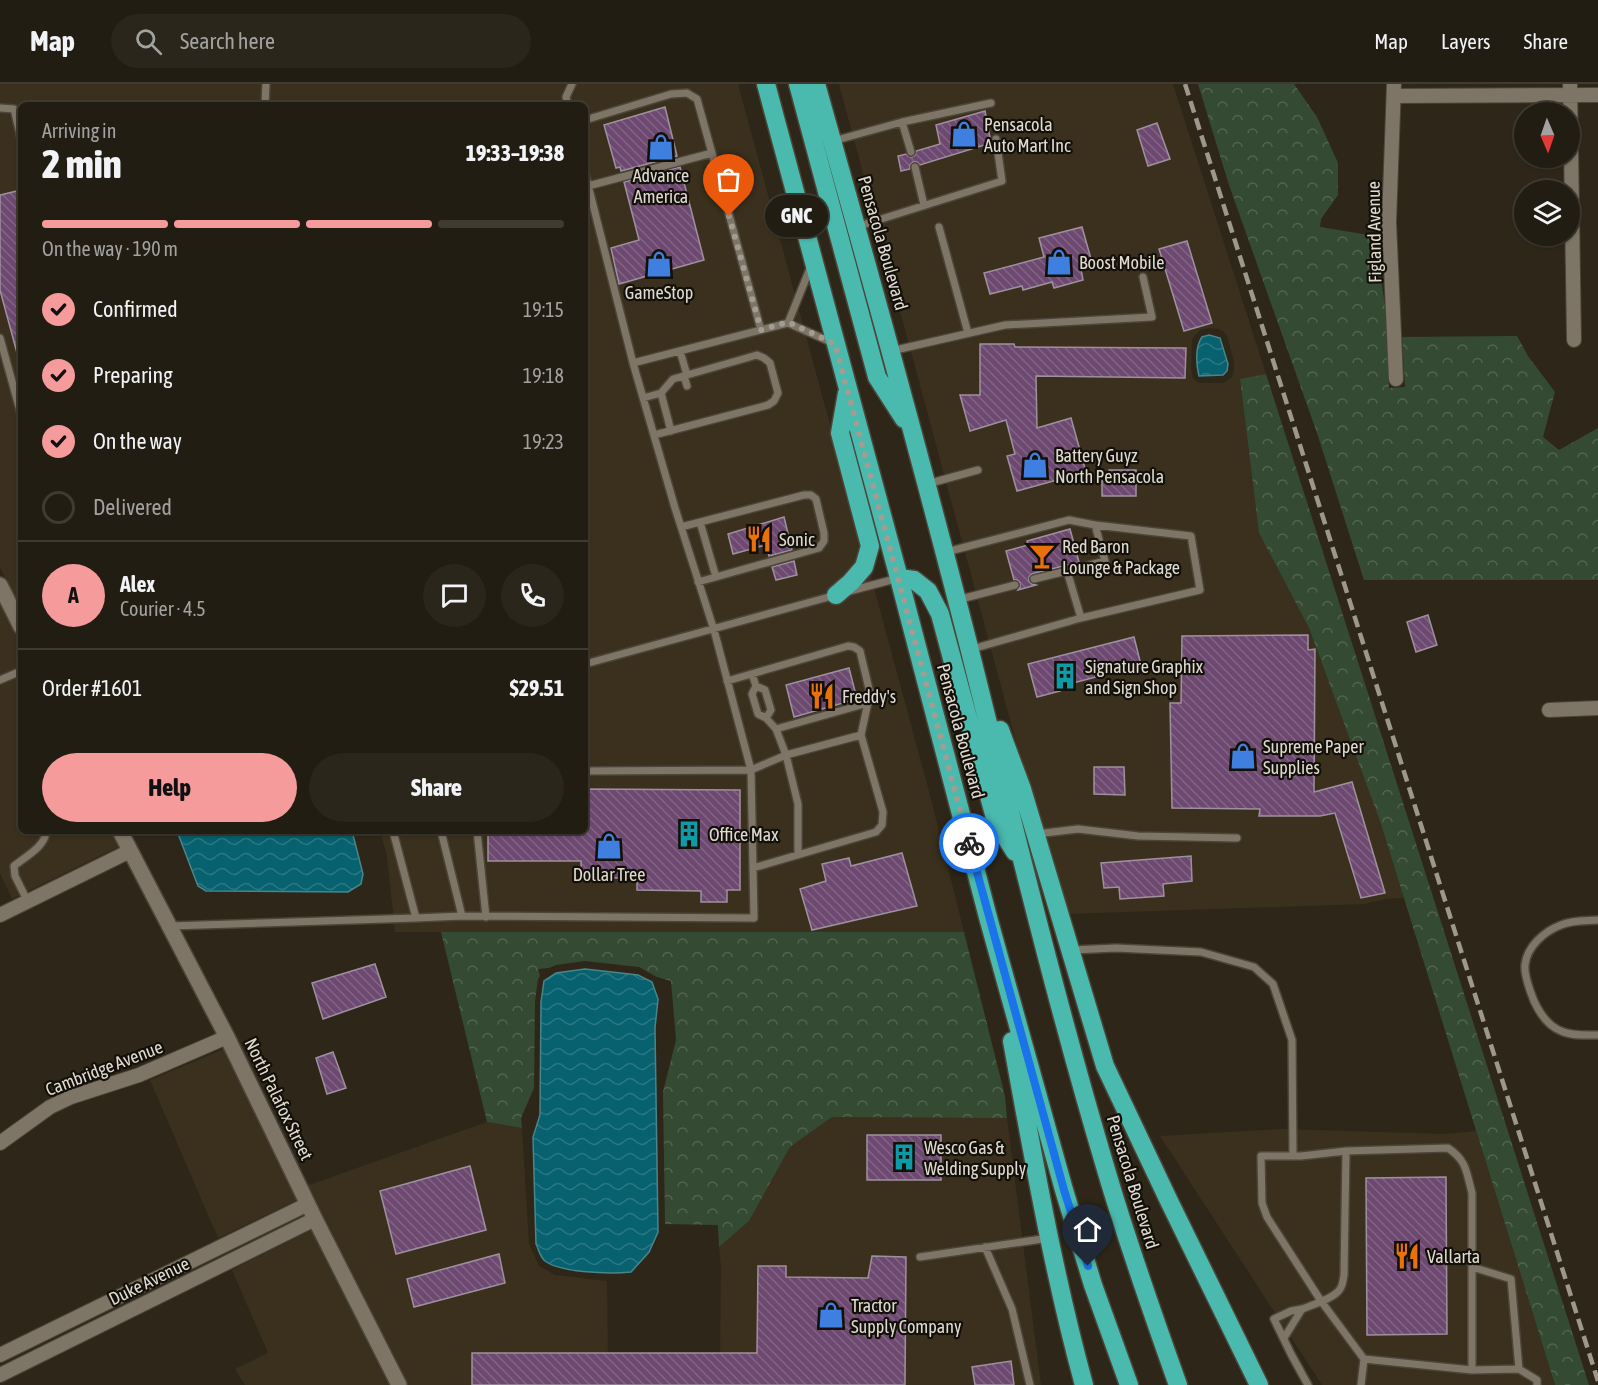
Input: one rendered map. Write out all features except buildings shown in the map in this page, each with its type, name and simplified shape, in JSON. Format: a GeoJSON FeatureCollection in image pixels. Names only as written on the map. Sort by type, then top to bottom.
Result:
{"type":"FeatureCollection","features":[{"type":"Feature","properties":{"kind":"highway","name":"Pensacola Boulevard"},"geometry":{"type":"LineString","coordinates":[[765,84],[989,921],[1064,1190],[1094,1286],[1129,1385]]}},
{"type":"Feature","properties":{"kind":"highway"},"geometry":{"type":"LineString","coordinates":[[798,84],[877,377],[913,433]]}},
{"type":"Feature","properties":{"kind":"highway","name":"Pensacola Boulevard"},"geometry":{"type":"LineString","coordinates":[[816,84],[927,484],[1024,868],[1107,1172],[1140,1279],[1178,1385]]}},
{"type":"Feature","properties":{"kind":"highway"},"geometry":{"type":"LineString","coordinates":[[836,595],[864,567],[870,546],[840,433],[847,388]]}},
{"type":"Feature","properties":{"kind":"highway"},"geometry":{"type":"LineString","coordinates":[[899,579],[914,580],[928,591],[940,614],[996,822],[1024,868]]}},
{"type":"Feature","properties":{"kind":"highway"},"geometry":{"type":"LineString","coordinates":[[970,650],[1022,789],[1105,1066],[1259,1385]]}},
{"type":"Feature","properties":{"kind":"highway"},"geometry":{"type":"LineString","coordinates":[[989,921],[1049,1238],[1084,1385]]}},
{"type":"Feature","properties":{"kind":"main road"},"geometry":{"type":"LineString","coordinates":[[0,585],[18,621]]}},
{"type":"Feature","properties":{"kind":"main road","name":"North Palafox Street"},"geometry":{"type":"LineString","coordinates":[[122,834],[227,1037],[399,1385]]}},
{"type":"Feature","properties":{"kind":"street"},"geometry":{"type":"LineString","coordinates":[[1394,90],[1570,90],[1598,95]]}},
{"type":"Feature","properties":{"kind":"street","name":"Figland Avenue"},"geometry":{"type":"LineString","coordinates":[[1394,90],[1389,222],[1396,379]]}},
{"type":"Feature","properties":{"kind":"street"},"geometry":{"type":"LineString","coordinates":[[1570,90],[1574,340]]}},
{"type":"Feature","properties":{"kind":"street"},"geometry":{"type":"LineString","coordinates":[[1549,710],[1598,708]]}},
{"type":"Feature","properties":{"kind":"street"},"geometry":{"type":"LineString","coordinates":[[0,915],[130,851]]}},
{"type":"Feature","properties":{"kind":"street","name":"Cambridge Avenue"},"geometry":{"type":"LineString","coordinates":[[0,1143],[50,1107],[71,1096],[139,1075],[227,1037]]}},
{"type":"Feature","properties":{"kind":"street","name":"Duke Avenue"},"geometry":{"type":"LineString","coordinates":[[0,1355],[308,1204]]}},
{"type":"Feature","properties":{"kind":"street","name":"Duke Avenue"},"geometry":{"type":"LineString","coordinates":[[0,1375],[315,1219]]}},
{"type":"Feature","properties":{"kind":"lane"},"geometry":{"type":"LineString","coordinates":[[266,84],[266,102]]}},
{"type":"Feature","properties":{"kind":"lane"},"geometry":{"type":"LineString","coordinates":[[567,102],[566,97],[572,84]]}},
{"type":"Feature","properties":{"kind":"lane"},"geometry":{"type":"LineString","coordinates":[[588,119],[671,94],[687,93],[697,99],[761,330]]}},
{"type":"Feature","properties":{"kind":"lane"},"geometry":{"type":"LineString","coordinates":[[833,141],[902,122],[991,103]]}},
{"type":"Feature","properties":{"kind":"lane"},"geometry":{"type":"LineString","coordinates":[[0,108],[14,109],[18,126]]}},
{"type":"Feature","properties":{"kind":"lane"},"geometry":{"type":"LineString","coordinates":[[902,122],[911,152]]}},
{"type":"Feature","properties":{"kind":"lane"},"geometry":{"type":"LineString","coordinates":[[856,227],[1002,181],[996,139]]}},
{"type":"Feature","properties":{"kind":"lane"},"geometry":{"type":"LineString","coordinates":[[170,926],[462,916],[754,918],[751,770],[714,630],[643,399],[588,186],[712,153]]}},
{"type":"Feature","properties":{"kind":"lane"},"geometry":{"type":"LineString","coordinates":[[915,167],[924,205]]}},
{"type":"Feature","properties":{"kind":"lane"},"geometry":{"type":"LineString","coordinates":[[939,227],[968,333]]}},
{"type":"Feature","properties":{"kind":"lane"},"geometry":{"type":"LineString","coordinates":[[788,322],[813,261]]}},
{"type":"Feature","properties":{"kind":"lane"},"geometry":{"type":"LineString","coordinates":[[891,351],[1005,325],[1152,317],[1143,277]]}},
{"type":"Feature","properties":{"kind":"lane"},"geometry":{"type":"LineString","coordinates":[[633,363],[788,322],[835,344]]}},
{"type":"Feature","properties":{"kind":"lane"},"geometry":{"type":"LineString","coordinates":[[0,338],[18,403]]}},
{"type":"Feature","properties":{"kind":"lane"},"geometry":{"type":"LineString","coordinates":[[680,351],[687,386]]}},
{"type":"Feature","properties":{"kind":"lane"},"geometry":{"type":"LineString","coordinates":[[643,399],[661,393],[673,379],[685,375],[757,355],[770,363],[778,393],[774,401],[768,405],[747,407],[654,435]]}},
{"type":"Feature","properties":{"kind":"lane"},"geometry":{"type":"LineString","coordinates":[[735,362],[737,372]]}},
{"type":"Feature","properties":{"kind":"lane"},"geometry":{"type":"LineString","coordinates":[[717,366],[720,376]]}},
{"type":"Feature","properties":{"kind":"lane"},"geometry":{"type":"LineString","coordinates":[[700,371],[703,381]]}},
{"type":"Feature","properties":{"kind":"lane"},"geometry":{"type":"LineString","coordinates":[[661,393],[671,431]]}},
{"type":"Feature","properties":{"kind":"lane"},"geometry":{"type":"LineString","coordinates":[[927,484],[978,470]]}},
{"type":"Feature","properties":{"kind":"lane"},"geometry":{"type":"LineString","coordinates":[[681,527],[804,495],[811,495],[816,499],[824,533],[824,541],[819,548],[699,582]]}},
{"type":"Feature","properties":{"kind":"lane"},"geometry":{"type":"LineString","coordinates":[[945,553],[1069,520],[1191,537],[1200,590],[1081,618],[970,650]]}},
{"type":"Feature","properties":{"kind":"lane"},"geometry":{"type":"LineString","coordinates":[[700,522],[716,577]]}},
{"type":"Feature","properties":{"kind":"lane"},"geometry":{"type":"LineString","coordinates":[[1034,579],[1105,561],[1095,525]]}},
{"type":"Feature","properties":{"kind":"lane"},"geometry":{"type":"LineString","coordinates":[[1067,571],[1081,618]]}},
{"type":"Feature","properties":{"kind":"lane"},"geometry":{"type":"LineString","coordinates":[[588,663],[899,579]]}},
{"type":"Feature","properties":{"kind":"lane"},"geometry":{"type":"LineString","coordinates":[[957,600],[1015,585]]}},
{"type":"Feature","properties":{"kind":"lane"},"geometry":{"type":"LineString","coordinates":[[728,681],[848,646],[860,651],[870,693],[861,735],[883,812],[882,825],[876,832],[753,868]]}},
{"type":"Feature","properties":{"kind":"lane"},"geometry":{"type":"LineString","coordinates":[[0,680],[18,672]]}},
{"type":"Feature","properties":{"kind":"lane"},"geometry":{"type":"LineString","coordinates":[[752,674],[756,686],[752,694],[758,714],[766,718],[776,729],[786,755],[798,804],[798,855]]}},
{"type":"Feature","properties":{"kind":"lane"},"geometry":{"type":"LineString","coordinates":[[756,686],[765,690],[771,710],[766,718]]}},
{"type":"Feature","properties":{"kind":"lane"},"geometry":{"type":"LineString","coordinates":[[776,729],[868,703]]}},
{"type":"Feature","properties":{"kind":"lane"},"geometry":{"type":"LineString","coordinates":[[588,771],[751,770],[786,755],[861,735]]}},
{"type":"Feature","properties":{"kind":"lane"},"geometry":{"type":"LineString","coordinates":[[1016,837],[1077,829],[1138,836],[1237,838]]}},
{"type":"Feature","properties":{"kind":"lane"},"geometry":{"type":"LineString","coordinates":[[28,902],[15,876],[14,866],[41,845],[46,834]]}},
{"type":"Feature","properties":{"kind":"lane"},"geometry":{"type":"LineString","coordinates":[[394,834],[416,918]]}},
{"type":"Feature","properties":{"kind":"lane"},"geometry":{"type":"LineString","coordinates":[[442,834],[462,916]]}},
{"type":"Feature","properties":{"kind":"lane"},"geometry":{"type":"LineString","coordinates":[[477,834],[486,916]]}},
{"type":"Feature","properties":{"kind":"lane"},"geometry":{"type":"LineString","coordinates":[[1598,920],[1562,924],[1547,932],[1535,943],[1525,966],[1527,981],[1538,1010],[1553,1028],[1570,1035],[1598,1035]]}},
{"type":"Feature","properties":{"kind":"lane"},"geometry":{"type":"LineString","coordinates":[[1070,950],[1105,948],[1201,952],[1254,967],[1273,984],[1292,1040],[1293,1156]]}},
{"type":"Feature","properties":{"kind":"lane"},"geometry":{"type":"LineString","coordinates":[[1361,1385],[1364,1359],[1321,1301],[1267,1217],[1262,1203],[1261,1156],[1448,1148],[1460,1156],[1472,1192],[1473,1370]]}},
{"type":"Feature","properties":{"kind":"lane"},"geometry":{"type":"LineString","coordinates":[[1308,1385],[1274,1319],[1333,1296],[1342,1287],[1346,1151]]}},
{"type":"Feature","properties":{"kind":"lane"},"geometry":{"type":"LineString","coordinates":[[920,1257],[1049,1238]]}},
{"type":"Feature","properties":{"kind":"lane"},"geometry":{"type":"LineString","coordinates":[[985,1247],[1012,1309],[1030,1385]]}},
{"type":"Feature","properties":{"kind":"lane"},"geometry":{"type":"LineString","coordinates":[[1472,1267],[1511,1279],[1519,1369]]}},
{"type":"Feature","properties":{"kind":"lane"},"geometry":{"type":"LineString","coordinates":[[1284,1338],[1302,1310]]}},
{"type":"Feature","properties":{"kind":"lane"},"geometry":{"type":"LineString","coordinates":[[1364,1359],[1473,1370],[1519,1369],[1537,1380],[1537,1385]]}},
{"type":"Feature","properties":{"kind":"shaded area"},"geometry":{"type":"Polygon","coordinates":[[[0,84],[738,84],[931,799],[964,932],[395,932],[387,856],[381,834],[588,834],[588,102],[18,102],[18,603],[0,567],[0,84]]]}},
{"type":"Feature","properties":{"kind":"shaded area"},"geometry":{"type":"Polygon","coordinates":[[[839,84],[1173,84],[1266,374],[1240,380],[1259,533],[1309,628],[1381,824],[1404,898],[1364,904],[1067,914],[1051,872],[839,84]],[[1218,329],[1200,330],[1192,339],[1191,369],[1193,378],[1199,383],[1223,383],[1232,377],[1234,362],[1227,336],[1218,329]]]}},
{"type":"Feature","properties":{"kind":"shaded area"},"geometry":{"type":"Polygon","coordinates":[[[0,603],[18,639],[18,834],[112,834],[118,847],[12,899],[0,873],[0,603]]]}},
{"type":"Feature","properties":{"kind":"shaded area"},"geometry":{"type":"Polygon","coordinates":[[[224,1049],[297,1200],[218,1238],[150,1080],[224,1049]]]}},
{"type":"Feature","properties":{"kind":"shaded area"},"geometry":{"type":"Polygon","coordinates":[[[832,1117],[1007,1118],[1041,1385],[408,1385],[293,1154],[309,1185],[487,1122],[522,1128],[529,1244],[539,1266],[555,1275],[607,1281],[608,1367],[720,1361],[721,1268],[719,1247],[749,1221],[790,1147],[832,1117]]]}},
{"type":"Feature","properties":{"kind":"shaded area"},"geometry":{"type":"Polygon","coordinates":[[[1282,1129],[1445,1134],[1476,1131],[1555,1385],[1322,1385],[1160,1136],[1282,1129]]]}},
{"type":"Feature","properties":{"kind":"shaded area"},"geometry":{"type":"Polygon","coordinates":[[[311,1230],[390,1385],[245,1385],[235,1369],[268,1353],[232,1270],[311,1230]]]}},
{"type":"Feature","properties":{"kind":"green space"},"geometry":{"type":"Polygon","coordinates":[[[1198,84],[1294,84],[1317,117],[1338,163],[1338,195],[1321,219],[1320,227],[1375,236],[1385,306],[1389,388],[1405,387],[1402,337],[1517,336],[1528,356],[1555,392],[1543,437],[1559,450],[1598,428],[1598,580],[1364,580],[1317,433],[1229,185],[1198,84]]]}},
{"type":"Feature","properties":{"kind":"green space"},"geometry":{"type":"Polygon","coordinates":[[[1266,374],[1589,1385],[1555,1385],[1381,824],[1309,628],[1259,533],[1240,379],[1266,374]]]}},
{"type":"Feature","properties":{"kind":"green space"},"geometry":{"type":"Polygon","coordinates":[[[441,932],[964,932],[1005,1096],[1007,1118],[832,1117],[790,1147],[749,1221],[719,1247],[718,1225],[665,1224],[663,1092],[676,1040],[671,981],[657,977],[639,967],[585,961],[538,969],[540,976],[535,1001],[534,1088],[521,1118],[522,1128],[487,1122],[441,932]]]}},
{"type":"Feature","properties":{"kind":"water"},"geometry":{"type":"Polygon","coordinates":[[[1209,335],[1220,338],[1228,364],[1227,371],[1223,375],[1199,376],[1198,346],[1202,337],[1209,335]]]}},
{"type":"Feature","properties":{"kind":"water"},"geometry":{"type":"Polygon","coordinates":[[[178,834],[353,834],[363,874],[361,884],[348,892],[206,891],[198,886],[178,834]]]}},
{"type":"Feature","properties":{"kind":"water"},"geometry":{"type":"Polygon","coordinates":[[[585,969],[638,975],[652,982],[658,999],[655,1028],[658,1232],[649,1252],[631,1272],[599,1273],[562,1268],[545,1261],[536,1244],[533,1137],[540,1115],[541,1002],[544,981],[556,973],[585,969]]]}},
{"type":"Feature","properties":{"kind":"railway"},"geometry":{"type":"LineString","coordinates":[[1185,84],[1598,1381]]}},
{"type":"Feature","properties":{"kind":"way so far"},"geometry":{"type":"LineString","coordinates":[[729,216],[761,330],[788,322],[835,344],[969,843]]}},
{"type":"Feature","properties":{"kind":"place","name":"Pensacola Auto Mart Inc"},"geometry":{"type":"Point","coordinates":[964,134]}},
{"type":"Feature","properties":{"kind":"place","name":"Advance America"},"geometry":{"type":"Point","coordinates":[661,147]}},
{"type":"Feature","properties":{"kind":"place","name":"GNC"},"geometry":{"type":"Point","coordinates":[729,216]}},
{"type":"Feature","properties":{"kind":"place","name":"Boost Mobile"},"geometry":{"type":"Point","coordinates":[1059,262]}},
{"type":"Feature","properties":{"kind":"place","name":"GameStop"},"geometry":{"type":"Point","coordinates":[659,264]}},
{"type":"Feature","properties":{"kind":"place","name":"Battery Guyz North Pensacola"},"geometry":{"type":"Point","coordinates":[1035,465]}},
{"type":"Feature","properties":{"kind":"place","name":"Sonic"},"geometry":{"type":"Point","coordinates":[759,539]}},
{"type":"Feature","properties":{"kind":"place","name":"Red Baron Lounge & Package"},"geometry":{"type":"Point","coordinates":[1042,556]}},
{"type":"Feature","properties":{"kind":"place","name":"Signature Graphix and Sign Shop"},"geometry":{"type":"Point","coordinates":[1065,676]}},
{"type":"Feature","properties":{"kind":"place","name":"Freddy's"},"geometry":{"type":"Point","coordinates":[822,696]}},
{"type":"Feature","properties":{"kind":"place","name":"Supreme Paper Supplies"},"geometry":{"type":"Point","coordinates":[1243,756]}},
{"type":"Feature","properties":{"kind":"place","name":"Office Max"},"geometry":{"type":"Point","coordinates":[689,834]}},
{"type":"Feature","properties":{"kind":"place","name":"Dollar Tree"},"geometry":{"type":"Point","coordinates":[609,846]}},
{"type":"Feature","properties":{"kind":"place","name":"Wesco Gas & Welding Supply"},"geometry":{"type":"Point","coordinates":[904,1157]}},
{"type":"Feature","properties":{"kind":"place","name":"Vallarta"},"geometry":{"type":"Point","coordinates":[1407,1256]}},
{"type":"Feature","properties":{"kind":"place","name":"Tractor Supply Company"},"geometry":{"type":"Point","coordinates":[831,1315]}},
{"type":"Feature","properties":{"kind":"route"},"geometry":{"type":"LineString","coordinates":[[969,843],[1064,1190],[1088,1266]]}}]}
